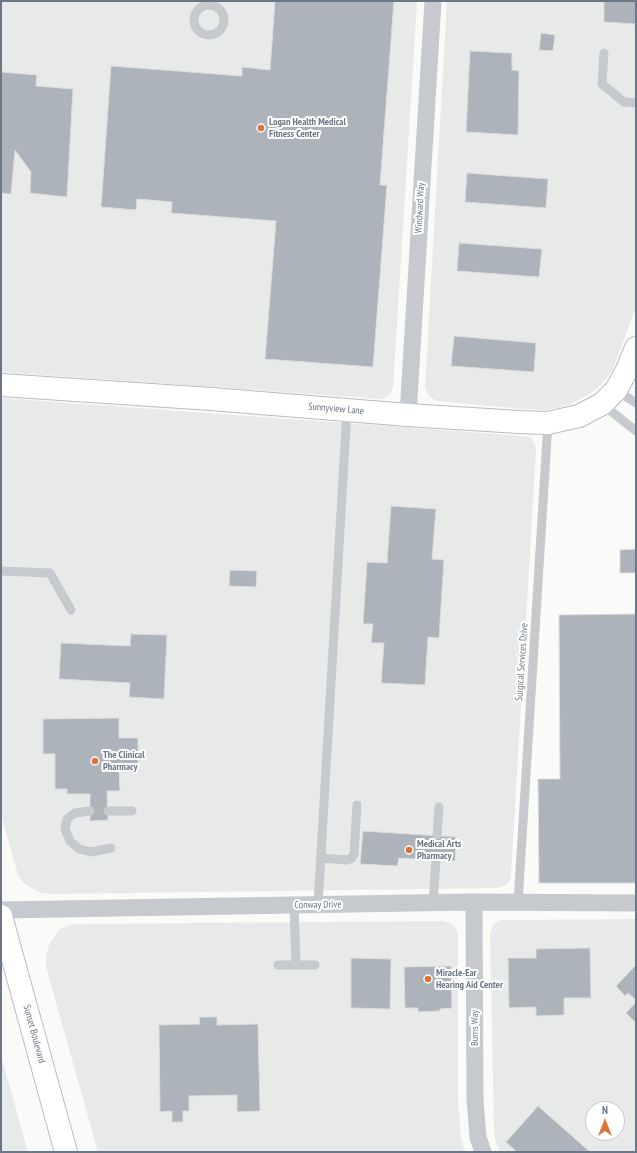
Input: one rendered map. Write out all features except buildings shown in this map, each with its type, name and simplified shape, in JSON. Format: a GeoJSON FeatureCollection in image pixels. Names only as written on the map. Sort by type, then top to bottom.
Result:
{"type":"FeatureCollection","features":[{"type":"Feature","properties":{"kind":"street","name":"Windward Way"},"geometry":{"type":"LineString","coordinates":[[408,415],[433,1]]}},
{"type":"Feature","properties":{"kind":"street"},"geometry":{"type":"LineString","coordinates":[[609,397],[627,370],[636,348]]}},
{"type":"Feature","properties":{"kind":"street","name":"Sunnyview Lane"},"geometry":{"type":"LineString","coordinates":[[1,385],[519,422],[548,422],[579,416],[609,397]]}},
{"type":"Feature","properties":{"kind":"street","name":"Conway Drive"},"geometry":{"type":"LineString","coordinates":[[1,910],[433,903],[636,903]]}},
{"type":"Feature","properties":{"kind":"street","name":"Burns Way"},"geometry":{"type":"LineString","coordinates":[[474,903],[476,1100],[478,1137],[483,1152]]}},
{"type":"Feature","properties":{"kind":"street","name":"Sunset Boulevard"},"geometry":{"type":"LineString","coordinates":[[1,916],[66,1152]]}},
{"type":"Feature","properties":{"kind":"lane"},"geometry":{"type":"LineString","coordinates":[[604,53],[602,84],[624,102],[636,104]]}},
{"type":"Feature","properties":{"kind":"lane"},"geometry":{"type":"LineString","coordinates":[[609,397],[636,403]]}},
{"type":"Feature","properties":{"kind":"lane"},"geometry":{"type":"LineString","coordinates":[[609,397],[636,431]]}},
{"type":"Feature","properties":{"kind":"lane"},"geometry":{"type":"LineString","coordinates":[[318,905],[348,410]]}},
{"type":"Feature","properties":{"kind":"lane","name":"Surgical Services Drive"},"geometry":{"type":"LineString","coordinates":[[518,903],[548,422]]}},
{"type":"Feature","properties":{"kind":"lane"},"geometry":{"type":"LineString","coordinates":[[1,571],[50,573],[71,610]]}},
{"type":"Feature","properties":{"kind":"lane"},"geometry":{"type":"LineString","coordinates":[[321,858],[347,860],[352,858],[354,854],[357,805]]}},
{"type":"Feature","properties":{"kind":"lane"},"geometry":{"type":"LineString","coordinates":[[438,835],[439,808]]}},
{"type":"Feature","properties":{"kind":"lane"},"geometry":{"type":"LineString","coordinates":[[90,811],[75,813],[67,819],[65,829],[70,841],[79,849],[91,852],[111,848]]}},
{"type":"Feature","properties":{"kind":"lane"},"geometry":{"type":"LineString","coordinates":[[108,811],[132,811]]}},
{"type":"Feature","properties":{"kind":"lane"},"geometry":{"type":"LineString","coordinates":[[433,903],[436,860]]}},
{"type":"Feature","properties":{"kind":"lane"},"geometry":{"type":"LineString","coordinates":[[294,905],[296,965]]}},
{"type":"Feature","properties":{"kind":"lane"},"geometry":{"type":"LineString","coordinates":[[278,965],[315,965]]}},
{"type":"Feature","properties":{"kind":"shaded area"},"geometry":{"type":"Polygon","coordinates":[[[1,1],[417,1],[393,388],[389,395],[382,399],[1,372],[1,1]]]}},
{"type":"Feature","properties":{"kind":"shaded area"},"geometry":{"type":"Polygon","coordinates":[[[447,1],[636,1],[636,307],[613,369],[602,384],[591,393],[569,405],[547,410],[436,401],[429,396],[425,388],[447,1]]]}},
{"type":"Feature","properties":{"kind":"shaded area"},"geometry":{"type":"Polygon","coordinates":[[[1,398],[525,436],[531,438],[536,450],[511,874],[510,880],[507,884],[496,888],[55,894],[42,893],[24,883],[18,875],[1,815],[1,398]]]}},
{"type":"Feature","properties":{"kind":"shaded area"},"geometry":{"type":"Polygon","coordinates":[[[636,919],[636,1152],[500,1152],[496,1143],[494,1129],[490,934],[493,925],[501,920],[636,919]]]}},
{"type":"Feature","properties":{"kind":"shaded area"},"geometry":{"type":"Polygon","coordinates":[[[443,921],[454,926],[458,936],[458,1101],[461,1138],[465,1152],[98,1152],[46,967],[46,956],[49,945],[59,930],[75,924],[443,921]]]}},
{"type":"Feature","properties":{"kind":"shaded area"},"geometry":{"type":"Polygon","coordinates":[[[1,1055],[28,1152],[1,1152],[1,1055]]]}},
{"type":"Feature","properties":{"kind":"place","name":"Logan Health Medical Fitness Center"},"geometry":{"type":"Point","coordinates":[261,128]}},
{"type":"Feature","properties":{"kind":"place","name":"The Clinical Pharmacy"},"geometry":{"type":"Point","coordinates":[95,761]}},
{"type":"Feature","properties":{"kind":"place","name":"Medical Arts Pharmacy"},"geometry":{"type":"Point","coordinates":[409,850]}},
{"type":"Feature","properties":{"kind":"place","name":"Miracle-Ear Hearing Aid Center"},"geometry":{"type":"Point","coordinates":[428,979]}}]}
